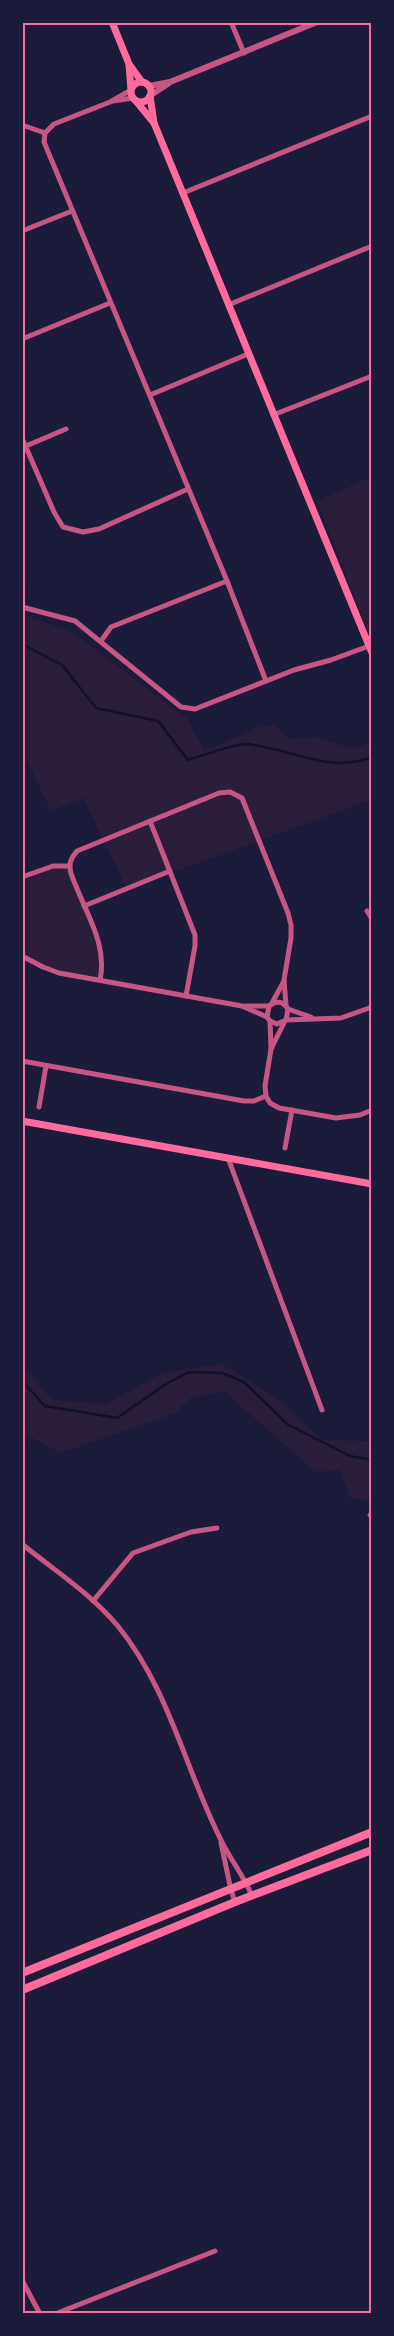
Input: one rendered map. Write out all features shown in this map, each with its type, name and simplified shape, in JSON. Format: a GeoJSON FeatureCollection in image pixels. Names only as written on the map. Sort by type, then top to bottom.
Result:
{"type":"FeatureCollection","features":[{"type":"Feature","properties":{"kind":"main road"},"geometry":{"type":"LineString","coordinates":[[112,22],[129,64],[145,84],[151,96],[154,123],[370,650]]}},
{"type":"Feature","properties":{"kind":"main road"},"geometry":{"type":"LineString","coordinates":[[129,64],[131,90],[135,100],[154,123]]}},
{"type":"Feature","properties":{"kind":"main road"},"geometry":{"type":"LineString","coordinates":[[131,90],[134,85],[145,84]]}},
{"type":"Feature","properties":{"kind":"main road"},"geometry":{"type":"LineString","coordinates":[[135,100],[144,102],[151,96]]}},
{"type":"Feature","properties":{"kind":"main road"},"geometry":{"type":"LineString","coordinates":[[22,1121],[372,1184]]}},
{"type":"Feature","properties":{"kind":"main road"},"geometry":{"type":"LineString","coordinates":[[22,1973],[372,1832]]}},
{"type":"Feature","properties":{"kind":"main road"},"geometry":{"type":"LineString","coordinates":[[22,1990],[236,1902],[372,1850]]}},
{"type":"Feature","properties":{"kind":"main road"},"geometry":{"type":"LineString","coordinates":[[140,1926],[159,1926],[163,1932]]}},
{"type":"Feature","properties":{"kind":"street"},"geometry":{"type":"LineString","coordinates":[[231,22],[244,53]]}},
{"type":"Feature","properties":{"kind":"street"},"geometry":{"type":"LineString","coordinates":[[151,96],[170,82],[317,22]]}},
{"type":"Feature","properties":{"kind":"street"},"geometry":{"type":"LineString","coordinates":[[145,84],[170,82]]}},
{"type":"Feature","properties":{"kind":"street"},"geometry":{"type":"LineString","coordinates":[[131,90],[110,102],[54,124],[45,133],[44,142],[227,581],[266,681]]}},
{"type":"Feature","properties":{"kind":"street"},"geometry":{"type":"LineString","coordinates":[[110,102],[135,100]]}},
{"type":"Feature","properties":{"kind":"street"},"geometry":{"type":"LineString","coordinates":[[183,193],[372,116]]}},
{"type":"Feature","properties":{"kind":"street"},"geometry":{"type":"LineString","coordinates":[[22,125],[45,133]]}},
{"type":"Feature","properties":{"kind":"street"},"geometry":{"type":"LineString","coordinates":[[22,231],[72,211]]}},
{"type":"Feature","properties":{"kind":"street"},"geometry":{"type":"LineString","coordinates":[[228,305],[372,246]]}},
{"type":"Feature","properties":{"kind":"street"},"geometry":{"type":"LineString","coordinates":[[22,339],[110,303]]}},
{"type":"Feature","properties":{"kind":"street"},"geometry":{"type":"LineString","coordinates":[[150,395],[248,354]]}},
{"type":"Feature","properties":{"kind":"street"},"geometry":{"type":"LineString","coordinates":[[273,415],[372,376]]}},
{"type":"Feature","properties":{"kind":"street"},"geometry":{"type":"LineString","coordinates":[[26,446],[66,429]]}},
{"type":"Feature","properties":{"kind":"street"},"geometry":{"type":"LineString","coordinates":[[22,438],[54,512],[63,527],[83,532],[99,528],[188,490]]}},
{"type":"Feature","properties":{"kind":"street"},"geometry":{"type":"LineString","coordinates":[[101,641],[111,628],[227,581]]}},
{"type":"Feature","properties":{"kind":"street"},"geometry":{"type":"LineString","coordinates":[[22,607],[75,621],[188,710],[196,710],[294,670],[370,650]]}},
{"type":"Feature","properties":{"kind":"street"},"geometry":{"type":"LineString","coordinates":[[100,980],[103,959],[70,866],[72,856],[77,851],[218,792],[230,792],[242,798],[288,913],[291,938],[284,980],[287,1007],[285,1021],[271,1049]]}},
{"type":"Feature","properties":{"kind":"street"},"geometry":{"type":"LineString","coordinates":[[150,821],[195,935],[196,946],[186,996]]}},
{"type":"Feature","properties":{"kind":"street"},"geometry":{"type":"LineString","coordinates":[[22,877],[53,866],[70,866]]}},
{"type":"Feature","properties":{"kind":"street"},"geometry":{"type":"LineString","coordinates":[[84,906],[170,870]]}},
{"type":"Feature","properties":{"kind":"street"},"geometry":{"type":"LineString","coordinates":[[367,911],[372,919]]}},
{"type":"Feature","properties":{"kind":"street"},"geometry":{"type":"LineString","coordinates":[[22,956],[50,971],[242,1006],[280,1002],[315,1019]]}},
{"type":"Feature","properties":{"kind":"street"},"geometry":{"type":"LineString","coordinates":[[284,980],[270,1004],[268,1019],[271,1049],[265,1086],[266,1096],[274,1106],[336,1118],[360,1115],[372,1110]]}},
{"type":"Feature","properties":{"kind":"street"},"geometry":{"type":"LineString","coordinates":[[242,1006],[277,1024],[285,1021],[341,1018],[372,1007]]}},
{"type":"Feature","properties":{"kind":"street"},"geometry":{"type":"LineString","coordinates":[[22,1061],[244,1101],[254,1101],[266,1096]]}},
{"type":"Feature","properties":{"kind":"street"},"geometry":{"type":"LineString","coordinates":[[39,1107],[46,1066]]}},
{"type":"Feature","properties":{"kind":"street"},"geometry":{"type":"LineString","coordinates":[[285,1148],[292,1110]]}},
{"type":"Feature","properties":{"kind":"street"},"geometry":{"type":"LineString","coordinates":[[228,1158],[322,1410]]}},
{"type":"Feature","properties":{"kind":"street"},"geometry":{"type":"LineString","coordinates":[[93,1601],[133,1553],[191,1532],[217,1528]]}},
{"type":"Feature","properties":{"kind":"street"},"geometry":{"type":"LineString","coordinates":[[22,1544],[93,1601],[117,1624],[139,1653],[156,1685],[221,1840],[247,1883],[252,1896]]}},
{"type":"Feature","properties":{"kind":"street"},"geometry":{"type":"LineString","coordinates":[[221,1840],[231,1890],[236,1902]]}},
{"type":"Feature","properties":{"kind":"street"},"geometry":{"type":"LineString","coordinates":[[55,2314],[215,2251]]}},
{"type":"Feature","properties":{"kind":"street"},"geometry":{"type":"LineString","coordinates":[[22,2280],[40,2314]]}},
{"type":"Feature","properties":{"kind":"shaded area"},"geometry":{"type":"Polygon","coordinates":[[[371,477],[371,639],[317,501],[371,477]]]}},
{"type":"Feature","properties":{"kind":"shaded area"},"geometry":{"type":"Polygon","coordinates":[[[23,614],[76,634],[186,717],[205,751],[258,727],[274,725],[291,739],[318,737],[353,749],[371,742],[371,800],[127,889],[83,798],[51,811],[23,752],[23,614]]]}},
{"type":"Feature","properties":{"kind":"shaded area"},"geometry":{"type":"Polygon","coordinates":[[[58,866],[70,866],[103,959],[100,980],[48,970],[23,956],[23,879],[58,866]]]}},
{"type":"Feature","properties":{"kind":"shaded area"},"geometry":{"type":"Polygon","coordinates":[[[222,1364],[280,1400],[322,1440],[371,1441],[371,1500],[351,1499],[339,1470],[315,1472],[225,1392],[192,1397],[175,1413],[61,1453],[23,1433],[23,1365],[53,1400],[106,1404],[162,1373],[222,1364]]]}},
{"type":"Feature","properties":{"kind":"waterway"},"geometry":{"type":"LineString","coordinates":[[22,644],[62,665],[96,708],[158,721],[188,760],[242,744],[263,746],[309,758],[340,763],[372,757]]}},
{"type":"Feature","properties":{"kind":"waterway"},"geometry":{"type":"LineString","coordinates":[[22,1381],[45,1406],[117,1418],[166,1384],[189,1372],[222,1373],[244,1382],[287,1424],[350,1456],[372,1460]]}}]}
